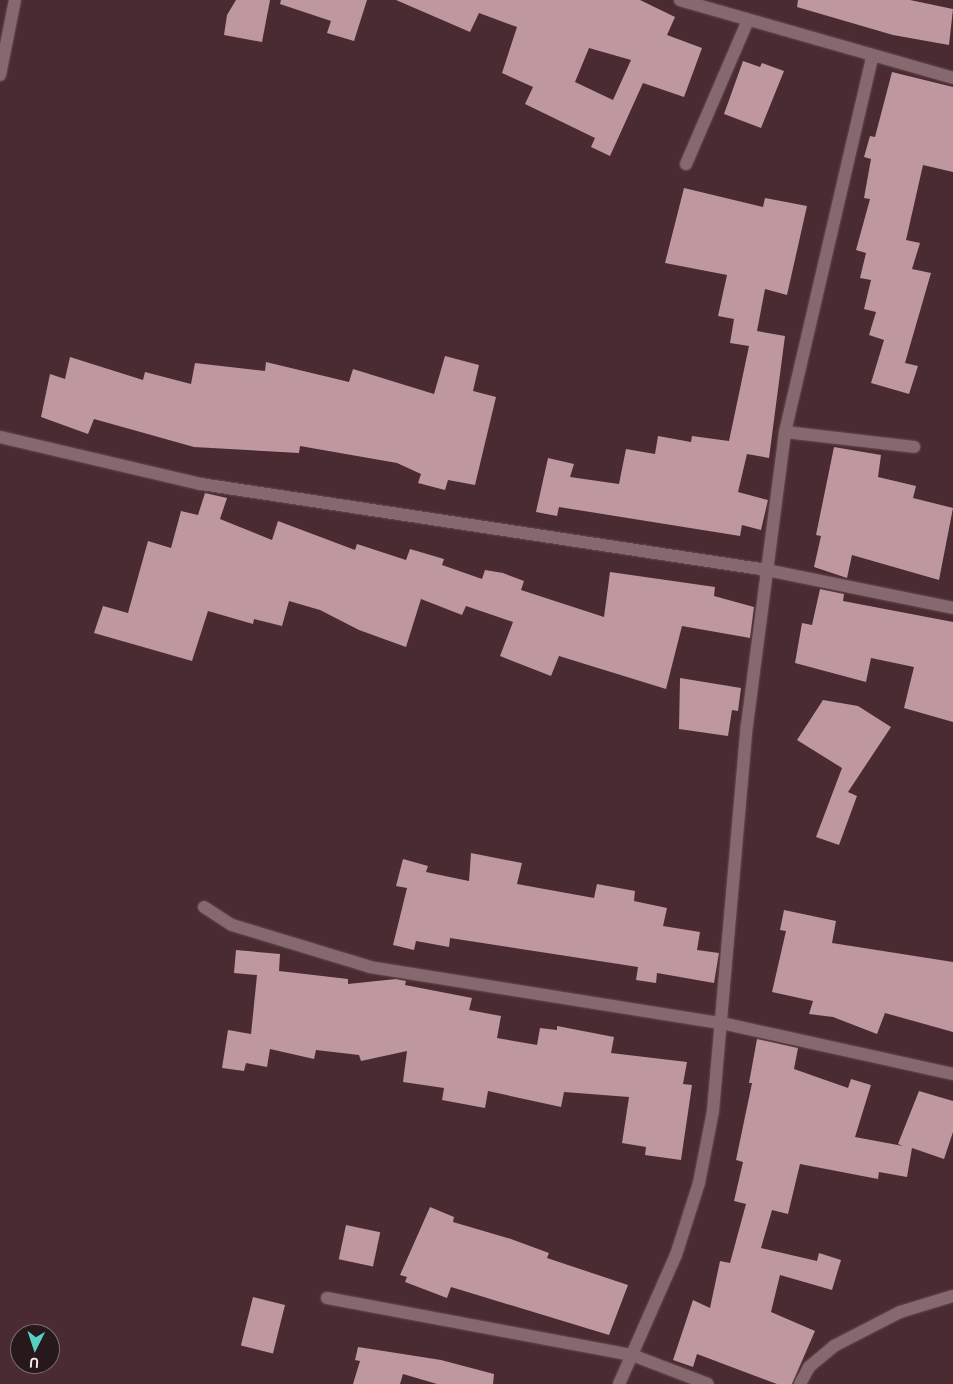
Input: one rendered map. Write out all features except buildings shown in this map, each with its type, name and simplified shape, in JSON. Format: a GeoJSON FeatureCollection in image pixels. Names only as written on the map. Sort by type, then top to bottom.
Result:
{"type":"FeatureCollection","features":[{"type":"Feature","properties":{"kind":"street"},"geometry":{"type":"LineString","coordinates":[[0,75],[15,0]]}},
{"type":"Feature","properties":{"kind":"street"},"geometry":{"type":"LineString","coordinates":[[680,0],[872,57],[953,78]]}},
{"type":"Feature","properties":{"kind":"street"},"geometry":{"type":"LineString","coordinates":[[686,164],[748,20]]}},
{"type":"Feature","properties":{"kind":"street"},"geometry":{"type":"LineString","coordinates":[[620,1384],[676,1256],[699,1183],[714,1111],[747,725],[785,432],[872,57]]}},
{"type":"Feature","properties":{"kind":"street"},"geometry":{"type":"LineString","coordinates":[[785,432],[914,447]]}},
{"type":"Feature","properties":{"kind":"street"},"geometry":{"type":"LineString","coordinates":[[0,437],[201,484],[767,570],[953,608]]}},
{"type":"Feature","properties":{"kind":"street"},"geometry":{"type":"LineString","coordinates":[[204,907],[232,925],[370,966],[721,1023],[953,1074]]}},
{"type":"Feature","properties":{"kind":"street"},"geometry":{"type":"LineString","coordinates":[[800,1384],[808,1367],[834,1346],[900,1312],[953,1296]]}},
{"type":"Feature","properties":{"kind":"street"},"geometry":{"type":"LineString","coordinates":[[327,1298],[632,1355],[708,1384]]}}]}
